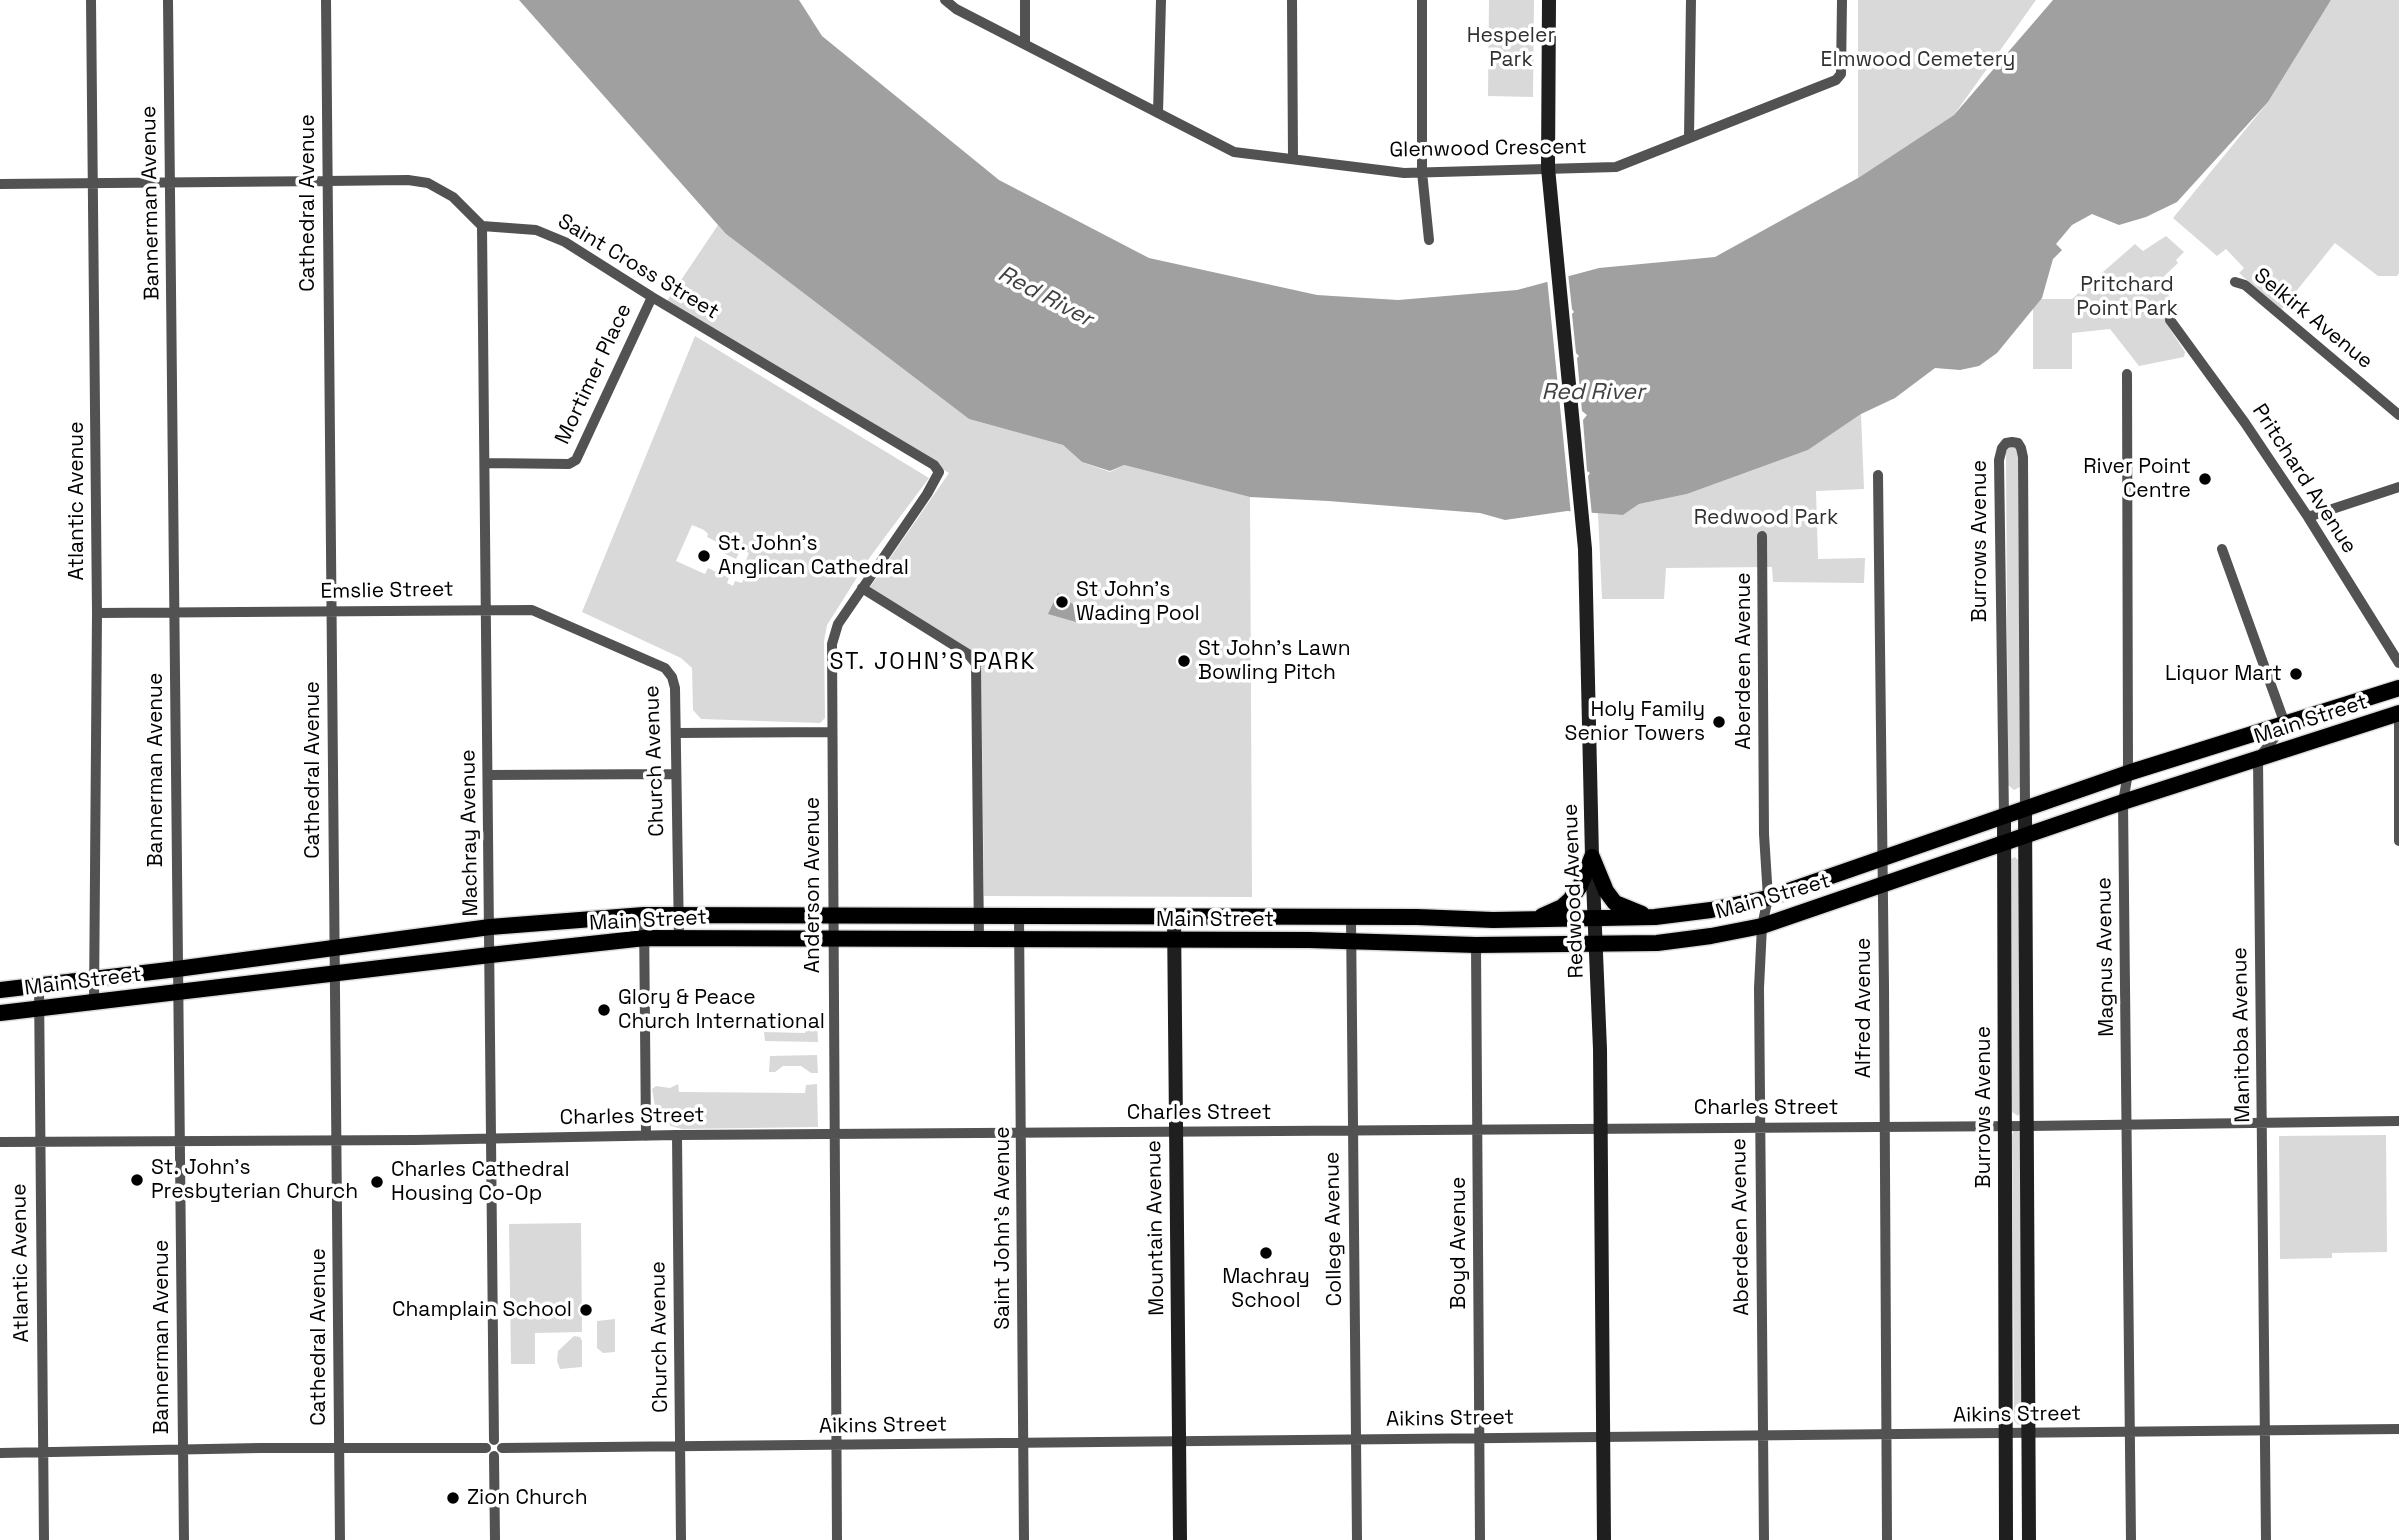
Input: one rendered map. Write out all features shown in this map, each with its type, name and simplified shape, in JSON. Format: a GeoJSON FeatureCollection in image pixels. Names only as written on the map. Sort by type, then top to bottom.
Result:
{"type":"FeatureCollection","features":[{"type":"Feature","properties":{"kind":"main road","name":"Redwood Avenue"},"geometry":{"type":"LineString","coordinates":[[1549,0],[1548,168],[1586,549],[1592,857],[1602,1128],[1604,1540]]}},
{"type":"Feature","properties":{"kind":"main road","name":"Main Street"},"geometry":{"type":"LineString","coordinates":[[0,990],[490,927],[644,915],[1534,920],[1655,917],[1711,910],[1768,898],[2128,773],[2399,688]]}},
{"type":"Feature","properties":{"kind":"main road","name":"Main Street"},"geometry":{"type":"LineString","coordinates":[[0,1013],[645,939],[1353,942],[1476,945],[1657,943],[1762,926],[2123,802],[2399,712]]}},
{"type":"Feature","properties":{"kind":"main road","name":"Burrows Avenue"},"geometry":{"type":"LineString","coordinates":[[2025,809],[2029,1540]]}},
{"type":"Feature","properties":{"kind":"main road","name":"Burrows Avenue"},"geometry":{"type":"LineString","coordinates":[[2004,816],[2006,1540]]}},
{"type":"Feature","properties":{"kind":"main road"},"geometry":{"type":"LineString","coordinates":[[1592,857],[1606,891],[1615,903],[1655,917]]}},
{"type":"Feature","properties":{"kind":"main road"},"geometry":{"type":"LineString","coordinates":[[1534,920],[1562,907],[1570,900],[1580,886],[1592,857]]}},
{"type":"Feature","properties":{"kind":"main road","name":"Mountain Avenue"},"geometry":{"type":"LineString","coordinates":[[1174,916],[1180,1540]]}},
{"type":"Feature","properties":{"kind":"street","name":"Atlantic Avenue"},"geometry":{"type":"LineString","coordinates":[[91,0],[97,612],[94,1003]]}},
{"type":"Feature","properties":{"kind":"street","name":"Bannerman Avenue"},"geometry":{"type":"LineString","coordinates":[[168,0],[184,1540]]}},
{"type":"Feature","properties":{"kind":"street","name":"Cathedral Avenue"},"geometry":{"type":"LineString","coordinates":[[326,0],[340,1540]]}},
{"type":"Feature","properties":{"kind":"street","name":"Glenwood Crescent"},"geometry":{"type":"LineString","coordinates":[[945,0],[956,9],[1234,152],[1404,173],[1616,167],[1836,80],[1841,74],[1842,0]]}},
{"type":"Feature","properties":{"kind":"street"},"geometry":{"type":"LineString","coordinates":[[1025,0],[1025,44]]}},
{"type":"Feature","properties":{"kind":"street"},"geometry":{"type":"LineString","coordinates":[[1158,113],[1161,0]]}},
{"type":"Feature","properties":{"kind":"street"},"geometry":{"type":"LineString","coordinates":[[1292,0],[1293,158]]}},
{"type":"Feature","properties":{"kind":"street"},"geometry":{"type":"LineString","coordinates":[[1422,0],[1422,172],[1429,240]]}},
{"type":"Feature","properties":{"kind":"street"},"geometry":{"type":"LineString","coordinates":[[1689,137],[1691,0]]}},
{"type":"Feature","properties":{"kind":"street"},"geometry":{"type":"LineString","coordinates":[[0,184],[408,180],[428,183],[453,197],[482,226]]}},
{"type":"Feature","properties":{"kind":"street","name":"Saint Cross Street"},"geometry":{"type":"LineString","coordinates":[[482,226],[536,230],[565,242],[934,466],[939,472]]}},
{"type":"Feature","properties":{"kind":"street","name":"Machray Avenue"},"geometry":{"type":"LineString","coordinates":[[482,226],[495,1540]]}},
{"type":"Feature","properties":{"kind":"street","name":"Selkirk Avenue"},"geometry":{"type":"LineString","coordinates":[[2235,282],[2245,285],[2399,415]]}},
{"type":"Feature","properties":{"kind":"street","name":"Mortimer Place"},"geometry":{"type":"LineString","coordinates":[[485,463],[569,464],[576,460],[652,297]]}},
{"type":"Feature","properties":{"kind":"street","name":"Pritchard Avenue"},"geometry":{"type":"LineString","coordinates":[[2170,320],[2245,423],[2308,517],[2399,663]]}},
{"type":"Feature","properties":{"kind":"street","name":"Magnus Avenue"},"geometry":{"type":"LineString","coordinates":[[2127,374],[2128,773],[2123,802],[2131,1540]]}},
{"type":"Feature","properties":{"kind":"street","name":"Burrows Avenue"},"geometry":{"type":"LineString","coordinates":[[2004,816],[1999,460],[2002,448],[2006,443],[2012,442],[2018,443],[2023,457],[2025,809]]}},
{"type":"Feature","properties":{"kind":"street","name":"Anderson Avenue"},"geometry":{"type":"LineString","coordinates":[[837,1540],[832,644],[838,624],[928,494],[939,472]]}},
{"type":"Feature","properties":{"kind":"street","name":"Alfred Avenue"},"geometry":{"type":"LineString","coordinates":[[1878,475],[1887,1540]]}},
{"type":"Feature","properties":{"kind":"street"},"geometry":{"type":"LineString","coordinates":[[2308,517],[2399,487]]}},
{"type":"Feature","properties":{"kind":"street","name":"Aberdeen Avenue"},"geometry":{"type":"LineString","coordinates":[[1762,536],[1764,834],[1768,898],[1762,926],[1759,988],[1764,1540]]}},
{"type":"Feature","properties":{"kind":"street"},"geometry":{"type":"LineString","coordinates":[[2222,549],[2285,724],[2258,759]]}},
{"type":"Feature","properties":{"kind":"street"},"geometry":{"type":"LineString","coordinates":[[862,588],[968,654],[976,664],[979,940]]}},
{"type":"Feature","properties":{"kind":"street","name":"Emslie Street"},"geometry":{"type":"LineString","coordinates":[[97,612],[531,610],[665,668]]}},
{"type":"Feature","properties":{"kind":"street","name":"Church Avenue"},"geometry":{"type":"LineString","coordinates":[[665,668],[673,677],[676,688],[679,939]]}},
{"type":"Feature","properties":{"kind":"street"},"geometry":{"type":"LineString","coordinates":[[2399,712],[2399,841]]}},
{"type":"Feature","properties":{"kind":"street"},"geometry":{"type":"LineString","coordinates":[[676,733],[832,732]]}},
{"type":"Feature","properties":{"kind":"street","name":"Manitoba Avenue"},"geometry":{"type":"LineString","coordinates":[[2258,759],[2266,1540]]}},
{"type":"Feature","properties":{"kind":"street"},"geometry":{"type":"LineString","coordinates":[[488,775],[675,774]]}},
{"type":"Feature","properties":{"kind":"street"},"geometry":{"type":"LineString","coordinates":[[644,915],[646,1136]]}},
{"type":"Feature","properties":{"kind":"street","name":"Saint John's Avenue"},"geometry":{"type":"LineString","coordinates":[[1019,916],[1024,1540]]}},
{"type":"Feature","properties":{"kind":"street","name":"College Avenue"},"geometry":{"type":"LineString","coordinates":[[1351,917],[1357,1540]]}},
{"type":"Feature","properties":{"kind":"street","name":"Boyd Avenue"},"geometry":{"type":"LineString","coordinates":[[1476,945],[1480,1540]]}},
{"type":"Feature","properties":{"kind":"street","name":"Atlantic Avenue"},"geometry":{"type":"LineString","coordinates":[[39,985],[44,1540]]}},
{"type":"Feature","properties":{"kind":"street","name":"Charles Street"},"geometry":{"type":"LineString","coordinates":[[0,1142],[2399,1121]]}},
{"type":"Feature","properties":{"kind":"street","name":"Church Avenue"},"geometry":{"type":"LineString","coordinates":[[677,1135],[681,1540]]}},
{"type":"Feature","properties":{"kind":"street","name":"Aikins Street"},"geometry":{"type":"LineString","coordinates":[[0,1453],[2399,1429]]}},
{"type":"Feature","properties":{"kind":"green space","name":"Hespeler Park"},"geometry":{"type":"Polygon","coordinates":[[[1489,0],[1534,0],[1533,97],[1488,96],[1489,0]]]}},
{"type":"Feature","properties":{"kind":"green space","name":"Elmwood Cemetery"},"geometry":{"type":"Polygon","coordinates":[[[1858,0],[2036,0],[1954,115],[1858,178],[1858,0]]]}},
{"type":"Feature","properties":{"kind":"green space"},"geometry":{"type":"Polygon","coordinates":[[[2331,0],[2399,0],[2399,273],[2397,276],[2378,276],[2335,243],[2281,310],[2239,273],[2244,268],[2226,249],[2217,256],[2173,218],[2268,102],[2331,0]]]}},
{"type":"Feature","properties":{"kind":"green space"},"geometry":{"type":"Polygon","coordinates":[[[718,225],[726,234],[969,419],[1063,445],[1082,462],[1110,472],[1124,465],[1250,497],[1252,897],[984,896],[981,661],[870,587],[949,473],[667,301],[718,225]]]}},
{"type":"Feature","properties":{"kind":"green space","name":"Pritchard Point Park"},"geometry":{"type":"Polygon","coordinates":[[[2166,236],[2184,252],[2176,260],[2178,263],[2158,282],[2179,308],[2166,323],[2185,352],[2184,357],[2139,366],[2110,329],[2072,333],[2072,369],[2033,369],[2033,299],[2072,299],[2135,244],[2143,251],[2166,236]]]}},
{"type":"Feature","properties":{"kind":"green space"},"geometry":{"type":"Polygon","coordinates":[[[695,336],[929,478],[870,557],[827,625],[824,641],[825,718],[820,723],[701,719],[693,710],[692,668],[681,658],[582,612],[695,336]],[[692,525],[676,561],[705,574],[708,568],[729,578],[727,583],[733,586],[735,581],[742,583],[750,565],[745,563],[749,553],[741,549],[736,559],[717,550],[719,543],[707,537],[708,534],[692,525]]]}},
{"type":"Feature","properties":{"kind":"green space","name":"Redwood Park"},"geometry":{"type":"Polygon","coordinates":[[[1861,414],[1864,489],[1816,491],[1818,559],[1865,558],[1864,583],[1773,582],[1772,567],[1666,568],[1664,599],[1602,599],[1598,513],[1623,515],[1639,504],[1687,494],[1808,450],[1861,414]]]}},
{"type":"Feature","properties":{"kind":"green space"},"geometry":{"type":"Polygon","coordinates":[[[2009,446],[2017,447],[2018,451],[2020,787],[2014,790],[2008,785],[2006,452],[2009,446]]]}},
{"type":"Feature","properties":{"kind":"green space"},"geometry":{"type":"Polygon","coordinates":[[[2015,857],[2019,861],[2021,1112],[2018,1116],[2012,1112],[2011,859],[2015,857]]]}},
{"type":"Feature","properties":{"kind":"green space"},"geometry":{"type":"Polygon","coordinates":[[[806,1023],[817,1023],[818,1042],[765,1041],[764,1032],[805,1033],[806,1023]]]}},
{"type":"Feature","properties":{"kind":"green space"},"geometry":{"type":"Polygon","coordinates":[[[817,1055],[818,1073],[811,1073],[801,1066],[783,1066],[775,1072],[769,1072],[770,1056],[817,1055]]]}},
{"type":"Feature","properties":{"kind":"green space"},"geometry":{"type":"Polygon","coordinates":[[[678,1084],[679,1092],[805,1093],[806,1085],[817,1084],[818,1127],[682,1129],[671,1126],[660,1116],[652,1089],[656,1086],[670,1088],[678,1084]]]}},
{"type":"Feature","properties":{"kind":"green space"},"geometry":{"type":"Polygon","coordinates":[[[2014,1130],[2020,1132],[2022,1423],[2018,1425],[2014,1420],[2014,1130]]]}},
{"type":"Feature","properties":{"kind":"green space"},"geometry":{"type":"Polygon","coordinates":[[[2386,1135],[2387,1252],[2332,1253],[2332,1258],[2280,1259],[2279,1136],[2386,1135]]]}},
{"type":"Feature","properties":{"kind":"green space"},"geometry":{"type":"Polygon","coordinates":[[[581,1223],[582,1332],[535,1333],[535,1364],[511,1364],[509,1224],[581,1223]]]}},
{"type":"Feature","properties":{"kind":"green space"},"geometry":{"type":"Polygon","coordinates":[[[615,1319],[615,1352],[603,1353],[597,1348],[597,1321],[615,1319]]]}},
{"type":"Feature","properties":{"kind":"green space"},"geometry":{"type":"Polygon","coordinates":[[[574,1336],[580,1337],[582,1341],[582,1367],[560,1369],[558,1351],[574,1336]]]}},
{"type":"Feature","properties":{"kind":"water","name":"Red River"},"geometry":{"type":"Polygon","coordinates":[[[519,0],[799,0],[822,36],[999,180],[1149,258],[1317,295],[1398,300],[1517,290],[1599,268],[1715,257],[1858,178],[1954,115],[2053,0],[2331,0],[2268,102],[2177,202],[2146,217],[2119,225],[2092,214],[2072,225],[2056,244],[2062,250],[2053,259],[2042,298],[1997,353],[1979,366],[1960,370],[1935,368],[1895,398],[1861,414],[1808,450],[1687,494],[1639,504],[1623,515],[1567,511],[1505,520],[1480,513],[1250,497],[1124,465],[1110,471],[1082,462],[1063,445],[969,419],[726,234],[519,0]]]}},
{"type":"Feature","properties":{"kind":"water","name":"St John's Wading Pool"},"geometry":{"type":"Polygon","coordinates":[[[1058,593],[1082,611],[1076,622],[1048,614],[1058,593]]]}},
{"type":"Feature","properties":{"kind":"pier"},"geometry":{"type":"Polygon","coordinates":[[[1568,273],[1576,353],[1579,356],[1577,358],[1582,411],[1587,415],[1583,420],[1592,516],[1571,515],[1547,278],[1568,273]]]}},
{"type":"Feature","properties":{"kind":"place","name":"River Point Centre"},"geometry":{"type":"Point","coordinates":[2205,479]}},
{"type":"Feature","properties":{"kind":"place","name":"St. John’s Anglican Cathedral"},"geometry":{"type":"Point","coordinates":[704,556]}},
{"type":"Feature","properties":{"kind":"place","name":"St John's Wading Pool"},"geometry":{"type":"Point","coordinates":[1062,602]}},
{"type":"Feature","properties":{"kind":"place","name":"St John's Lawn Bowling Pitch"},"geometry":{"type":"Point","coordinates":[1184,661]}},
{"type":"Feature","properties":{"kind":"place","name":"Liquor Mart"},"geometry":{"type":"Point","coordinates":[2296,674]}},
{"type":"Feature","properties":{"kind":"place","name":"Holy Family Senior Towers"},"geometry":{"type":"Point","coordinates":[1719,722]}},
{"type":"Feature","properties":{"kind":"place","name":"Glory & Peace Church International"},"geometry":{"type":"Point","coordinates":[604,1010]}},
{"type":"Feature","properties":{"kind":"place","name":"St. John's Presbyterian Church"},"geometry":{"type":"Point","coordinates":[137,1180]}},
{"type":"Feature","properties":{"kind":"place","name":"Charles Cathedral Housing Co-Op"},"geometry":{"type":"Point","coordinates":[377,1182]}},
{"type":"Feature","properties":{"kind":"place","name":"Machray School"},"geometry":{"type":"Point","coordinates":[1266,1253]}},
{"type":"Feature","properties":{"kind":"place","name":"Champlain School"},"geometry":{"type":"Point","coordinates":[586,1310]}},
{"type":"Feature","properties":{"kind":"place","name":"Zion Church"},"geometry":{"type":"Point","coordinates":[453,1498]}},
{"type":"Feature","properties":{"kind":"district","name":"ST. JOHN'S PARK"},"geometry":{"type":"Point","coordinates":[933,663]}}]}
